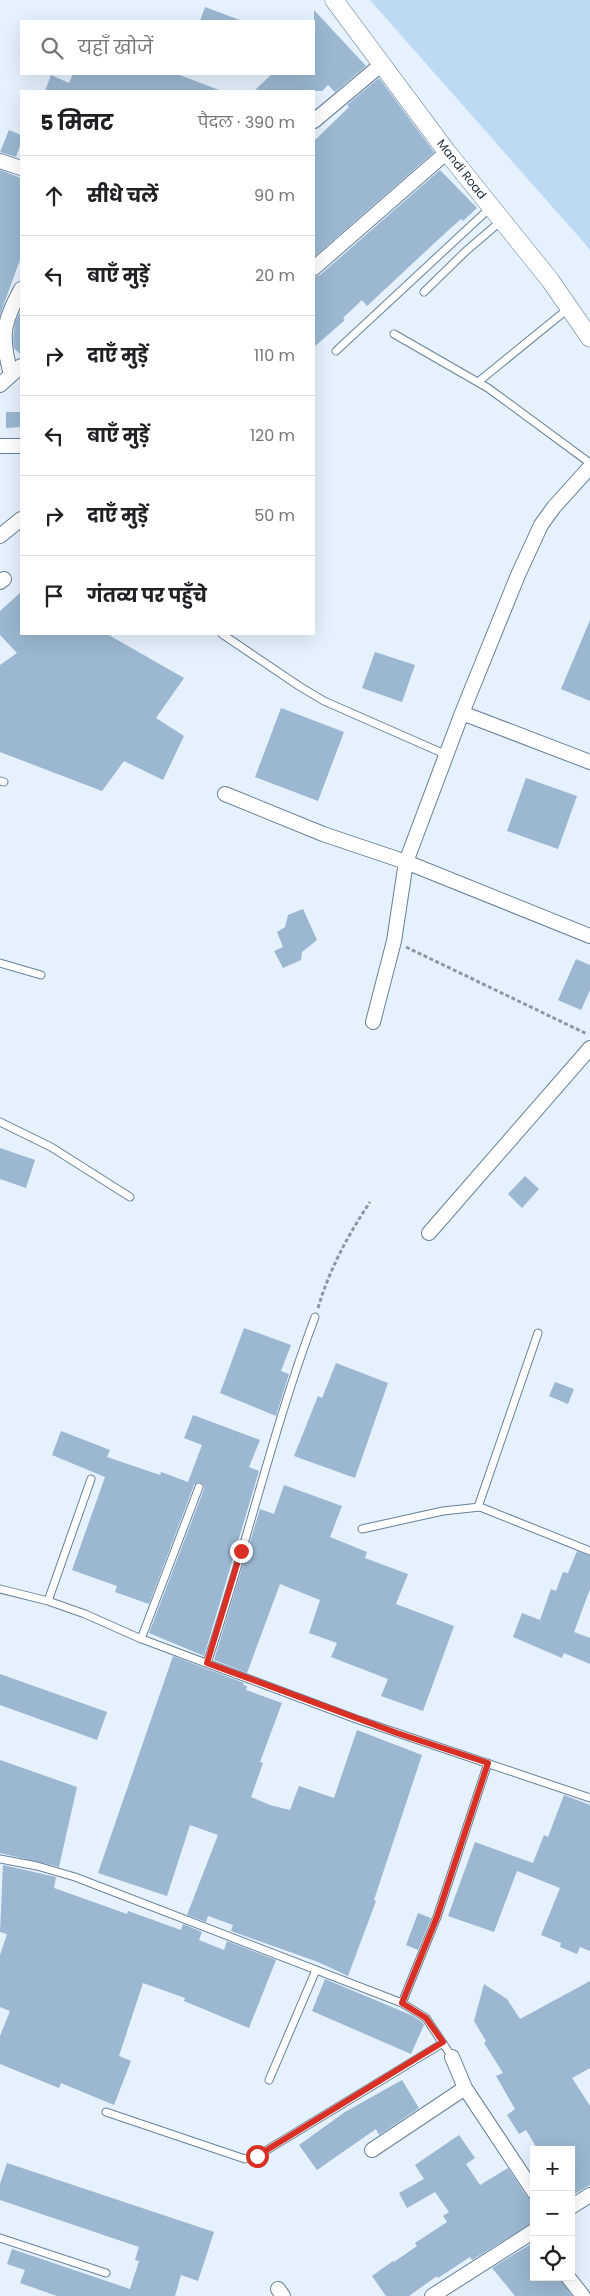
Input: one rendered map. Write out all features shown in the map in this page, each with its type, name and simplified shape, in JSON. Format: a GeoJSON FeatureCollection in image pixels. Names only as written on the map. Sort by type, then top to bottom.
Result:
{"type":"FeatureCollection","features":[{"type":"Feature","properties":{"kind":"street","name":"Mandi Road"},"geometry":{"type":"LineString","coordinates":[[334,0],[447,152],[497,213],[590,338]]}},
{"type":"Feature","properties":{"kind":"street"},"geometry":{"type":"LineString","coordinates":[[315,120],[382,64]]}},
{"type":"Feature","properties":{"kind":"street"},"geometry":{"type":"LineString","coordinates":[[315,267],[447,152]]}},
{"type":"Feature","properties":{"kind":"street"},"geometry":{"type":"LineString","coordinates":[[0,161],[20,168]]}},
{"type":"Feature","properties":{"kind":"street"},"geometry":{"type":"LineString","coordinates":[[0,385],[16,370],[4,353],[3,328],[20,291]]}},
{"type":"Feature","properties":{"kind":"street"},"geometry":{"type":"LineString","coordinates":[[0,446],[20,446]]}},
{"type":"Feature","properties":{"kind":"street"},"geometry":{"type":"LineString","coordinates":[[373,1022],[394,941],[406,862],[462,713],[521,568],[541,525],[590,465]]}},
{"type":"Feature","properties":{"kind":"street"},"geometry":{"type":"LineString","coordinates":[[0,536],[20,520]]}},
{"type":"Feature","properties":{"kind":"street"},"geometry":{"type":"LineString","coordinates":[[462,713],[590,762]]}},
{"type":"Feature","properties":{"kind":"street"},"geometry":{"type":"LineString","coordinates":[[226,794],[323,834],[406,862],[590,936]]}},
{"type":"Feature","properties":{"kind":"street"},"geometry":{"type":"LineString","coordinates":[[429,1233],[590,1048]]}},
{"type":"Feature","properties":{"kind":"street"},"geometry":{"type":"LineString","coordinates":[[452,2057],[465,2088],[533,2191]]}},
{"type":"Feature","properties":{"kind":"street"},"geometry":{"type":"LineString","coordinates":[[372,2150],[465,2088]]}},
{"type":"Feature","properties":{"kind":"street"},"geometry":{"type":"LineString","coordinates":[[575,2204],[590,2195]]}},
{"type":"Feature","properties":{"kind":"street"},"geometry":{"type":"LineString","coordinates":[[432,2296],[530,2235]]}},
{"type":"Feature","properties":{"kind":"street"},"geometry":{"type":"LineString","coordinates":[[571,2281],[583,2296]]}},
{"type":"Feature","properties":{"kind":"lane"},"geometry":{"type":"LineString","coordinates":[[424,292],[497,213]]}},
{"type":"Feature","properties":{"kind":"lane"},"geometry":{"type":"LineString","coordinates":[[336,351],[497,213]]}},
{"type":"Feature","properties":{"kind":"lane"},"geometry":{"type":"LineString","coordinates":[[478,382],[569,308]]}},
{"type":"Feature","properties":{"kind":"lane"},"geometry":{"type":"LineString","coordinates":[[394,334],[478,382],[590,465]]}},
{"type":"Feature","properties":{"kind":"lane"},"geometry":{"type":"LineString","coordinates":[[224,635],[324,700],[446,755]]}},
{"type":"Feature","properties":{"kind":"lane"},"geometry":{"type":"LineString","coordinates":[[0,963],[41,975]]}},
{"type":"Feature","properties":{"kind":"lane"},"geometry":{"type":"LineString","coordinates":[[0,1122],[51,1147],[130,1197]]}},
{"type":"Feature","properties":{"kind":"lane"},"geometry":{"type":"LineString","coordinates":[[207,1663],[256,1510],[269,1455],[315,1317]]}},
{"type":"Feature","properties":{"kind":"lane"},"geometry":{"type":"LineString","coordinates":[[478,1507],[538,1333]]}},
{"type":"Feature","properties":{"kind":"lane"},"geometry":{"type":"LineString","coordinates":[[48,1601],[91,1479]]}},
{"type":"Feature","properties":{"kind":"lane"},"geometry":{"type":"LineString","coordinates":[[141,1639],[199,1487]]}},
{"type":"Feature","properties":{"kind":"lane"},"geometry":{"type":"LineString","coordinates":[[362,1529],[443,1511],[478,1507],[590,1551]]}},
{"type":"Feature","properties":{"kind":"lane"},"geometry":{"type":"LineString","coordinates":[[0,1589],[48,1601],[85,1614],[141,1639],[397,1733],[590,1798]]}},
{"type":"Feature","properties":{"kind":"lane"},"geometry":{"type":"LineString","coordinates":[[402,2003],[437,1917],[488,1763]]}},
{"type":"Feature","properties":{"kind":"lane"},"geometry":{"type":"LineString","coordinates":[[0,1859],[37,1866],[75,1877],[402,2003],[426,2018],[452,2057]]}},
{"type":"Feature","properties":{"kind":"lane"},"geometry":{"type":"LineString","coordinates":[[268,2080],[316,1970]]}},
{"type":"Feature","properties":{"kind":"lane"},"geometry":{"type":"LineString","coordinates":[[106,2112],[245,2159],[257,2156],[443,2042]]}},
{"type":"Feature","properties":{"kind":"lane"},"geometry":{"type":"LineString","coordinates":[[0,2238],[106,2273]]}},
{"type":"Feature","properties":{"kind":"path"},"geometry":{"type":"LineString","coordinates":[[394,941],[590,1035]]}},
{"type":"Feature","properties":{"kind":"path"},"geometry":{"type":"LineString","coordinates":[[315,1317],[331,1272],[351,1232],[370,1202]]}},
{"type":"Feature","properties":{"kind":"shaded area"},"geometry":{"type":"Polygon","coordinates":[[[370,0],[590,0],[590,251],[586,245],[370,0]]]}},
{"type":"Feature","properties":{"kind":"building"},"geometry":{"type":"Polygon","coordinates":[[[205,7],[240,20],[200,20],[205,7]]]}},
{"type":"Feature","properties":{"kind":"building"},"geometry":{"type":"Polygon","coordinates":[[[314,10],[366,66],[335,92],[328,85],[322,91],[255,90],[271,75],[315,75],[314,10]]]}},
{"type":"Feature","properties":{"kind":"building"},"geometry":{"type":"Polygon","coordinates":[[[51,75],[69,83],[73,75],[180,75],[219,90],[45,90],[51,75]]]}},
{"type":"Feature","properties":{"kind":"building"},"geometry":{"type":"Polygon","coordinates":[[[379,78],[434,152],[315,256],[315,140],[349,107],[347,105],[379,78]]]}},
{"type":"Feature","properties":{"kind":"building"},"geometry":{"type":"Polygon","coordinates":[[[9,130],[20,135],[20,146],[16,157],[0,152],[9,130]]]}},
{"type":"Feature","properties":{"kind":"building"},"geometry":{"type":"Polygon","coordinates":[[[0,170],[20,178],[20,260],[0,315],[0,170]]]}},
{"type":"Feature","properties":{"kind":"building"},"geometry":{"type":"Polygon","coordinates":[[[440,170],[477,208],[463,221],[461,219],[367,306],[362,300],[343,318],[345,320],[315,346],[315,277],[320,275],[440,170]]]}},
{"type":"Feature","properties":{"kind":"building"},"geometry":{"type":"Polygon","coordinates":[[[20,311],[20,354],[14,348],[15,323],[20,311]]]}},
{"type":"Feature","properties":{"kind":"building"},"geometry":{"type":"Polygon","coordinates":[[[6,412],[20,412],[20,427],[6,428],[6,412]]]}},
{"type":"Feature","properties":{"kind":"building"},"geometry":{"type":"Polygon","coordinates":[[[20,593],[20,635],[109,635],[184,678],[156,718],[184,736],[163,780],[124,761],[102,791],[0,752],[0,665],[17,653],[0,635],[0,611],[20,593]]]}},
{"type":"Feature","properties":{"kind":"building"},"geometry":{"type":"Polygon","coordinates":[[[590,620],[590,701],[561,689],[590,620]]]}},
{"type":"Feature","properties":{"kind":"building"},"geometry":{"type":"Polygon","coordinates":[[[375,652],[415,665],[402,702],[362,688],[375,652]]]}},
{"type":"Feature","properties":{"kind":"building"},"geometry":{"type":"Polygon","coordinates":[[[281,708],[344,732],[318,801],[255,777],[281,708]]]}},
{"type":"Feature","properties":{"kind":"building"},"geometry":{"type":"Polygon","coordinates":[[[526,778],[577,796],[558,849],[507,831],[526,778]]]}},
{"type":"Feature","properties":{"kind":"building"},"geometry":{"type":"Polygon","coordinates":[[[303,909],[317,940],[302,952],[301,960],[283,968],[274,951],[283,947],[277,932],[285,927],[288,915],[303,909]]]}},
{"type":"Feature","properties":{"kind":"building"},"geometry":{"type":"Polygon","coordinates":[[[576,959],[590,965],[590,990],[581,1010],[558,1000],[576,959]]]}},
{"type":"Feature","properties":{"kind":"building"},"geometry":{"type":"Polygon","coordinates":[[[0,1148],[35,1160],[26,1188],[0,1179],[0,1148]]]}},
{"type":"Feature","properties":{"kind":"building"},"geometry":{"type":"Polygon","coordinates":[[[525,1176],[539,1189],[522,1208],[508,1194],[525,1176]]]}},
{"type":"Feature","properties":{"kind":"building"},"geometry":{"type":"Polygon","coordinates":[[[244,1328],[291,1345],[281,1371],[289,1374],[276,1416],[220,1393],[244,1328]]]}},
{"type":"Feature","properties":{"kind":"building"},"geometry":{"type":"Polygon","coordinates":[[[336,1363],[388,1383],[355,1478],[294,1456],[318,1396],[322,1398],[336,1363]]]}},
{"type":"Feature","properties":{"kind":"building"},"geometry":{"type":"Polygon","coordinates":[[[555,1382],[574,1389],[568,1404],[549,1396],[555,1382]]]}},
{"type":"Feature","properties":{"kind":"building"},"geometry":{"type":"Polygon","coordinates":[[[193,1415],[260,1440],[249,1467],[259,1471],[204,1656],[149,1633],[204,1489],[203,1484],[199,1482],[194,1485],[149,1604],[115,1592],[117,1586],[72,1570],[105,1477],[52,1455],[61,1431],[110,1450],[107,1457],[160,1475],[161,1472],[188,1482],[202,1445],[184,1438],[193,1415]]]}},
{"type":"Feature","properties":{"kind":"building"},"geometry":{"type":"Polygon","coordinates":[[[284,1485],[342,1506],[330,1537],[367,1552],[365,1558],[408,1574],[396,1604],[454,1626],[423,1711],[381,1696],[388,1679],[331,1657],[337,1643],[309,1633],[320,1600],[280,1584],[247,1673],[214,1660],[260,1509],[274,1514],[284,1485]]]}},
{"type":"Feature","properties":{"kind":"building"},"geometry":{"type":"Polygon","coordinates":[[[577,1551],[590,1556],[590,1589],[574,1632],[590,1638],[590,1664],[564,1653],[562,1658],[513,1637],[522,1613],[540,1620],[551,1589],[556,1591],[563,1572],[568,1573],[577,1551]]]}},
{"type":"Feature","properties":{"kind":"building"},"geometry":{"type":"Polygon","coordinates":[[[173,1656],[244,1683],[243,1685],[247,1686],[246,1690],[282,1703],[260,1762],[263,1763],[251,1797],[270,1805],[290,1810],[299,1786],[334,1798],[357,1730],[422,1755],[374,1900],[376,1901],[348,1976],[318,1962],[231,1931],[233,1925],[208,1916],[206,1922],[187,1915],[218,1835],[190,1825],[167,1896],[98,1873],[173,1656]]]}},
{"type":"Feature","properties":{"kind":"building"},"geometry":{"type":"Polygon","coordinates":[[[0,1674],[107,1712],[97,1740],[0,1705],[0,1674]]]}},
{"type":"Feature","properties":{"kind":"building"},"geometry":{"type":"Polygon","coordinates":[[[0,1760],[77,1787],[59,1867],[0,1853],[0,1760]]]}},
{"type":"Feature","properties":{"kind":"building"},"geometry":{"type":"Polygon","coordinates":[[[564,1795],[590,1805],[590,1951],[580,1947],[577,1954],[560,1947],[561,1943],[541,1935],[560,1888],[517,1871],[494,1932],[448,1916],[475,1842],[533,1863],[544,1835],[548,1837],[564,1795]]]}},
{"type":"Feature","properties":{"kind":"building"},"geometry":{"type":"Polygon","coordinates":[[[3,1865],[56,1877],[54,1888],[127,1914],[128,1911],[181,1930],[183,1924],[202,1932],[199,1940],[224,1950],[227,1941],[276,1960],[249,2028],[184,2001],[185,1998],[143,1983],[119,2056],[131,2061],[114,2105],[61,2083],[59,2088],[0,2064],[0,2036],[10,2011],[0,2007],[0,1955],[7,1934],[0,1932],[3,1865]]]}},
{"type":"Feature","properties":{"kind":"building"},"geometry":{"type":"Polygon","coordinates":[[[418,1913],[431,1918],[418,1950],[406,1945],[418,1913]]]}},
{"type":"Feature","properties":{"kind":"building"},"geometry":{"type":"Polygon","coordinates":[[[325,1979],[411,2015],[422,2022],[424,2025],[411,2054],[312,2011],[325,1979]]]}},
{"type":"Feature","properties":{"kind":"building"},"geometry":{"type":"Polygon","coordinates":[[[590,1981],[590,2068],[572,2078],[590,2106],[590,2185],[575,2194],[575,2146],[536,2146],[526,2130],[519,2134],[507,2115],[515,2109],[496,2076],[503,2073],[484,2043],[486,2041],[474,2021],[484,1984],[507,1999],[520,2019],[590,1981]]]}},
{"type":"Feature","properties":{"kind":"building"},"geometry":{"type":"Polygon","coordinates":[[[402,2080],[419,2108],[379,2135],[376,2129],[317,2170],[299,2145],[345,2112],[402,2080]]]}},
{"type":"Feature","properties":{"kind":"building"},"geometry":{"type":"Polygon","coordinates":[[[459,2135],[475,2158],[466,2164],[480,2185],[508,2168],[530,2199],[530,2224],[472,2260],[470,2257],[438,2278],[437,2276],[409,2296],[386,2296],[372,2276],[417,2246],[415,2243],[447,2222],[443,2216],[449,2212],[435,2192],[407,2208],[399,2193],[424,2179],[415,2165],[459,2135]]]}},
{"type":"Feature","properties":{"kind":"building"},"geometry":{"type":"Polygon","coordinates":[[[7,2163],[214,2232],[198,2281],[181,2275],[175,2296],[57,2296],[20,2283],[25,2270],[7,2264],[12,2249],[130,2289],[139,2261],[135,2260],[139,2247],[0,2200],[0,2184],[7,2163]]]}},
{"type":"Feature","properties":{"kind":"building"},"geometry":{"type":"Polygon","coordinates":[[[530,2244],[530,2281],[562,2281],[572,2296],[515,2296],[492,2268],[530,2244]]]}},
{"type":"Feature","properties":{"kind":"route"},"geometry":{"type":"LineString","coordinates":[[241,1551],[207,1663],[356,1719],[488,1763],[437,1917],[402,2003],[415,2009],[426,2018],[443,2042],[257,2156]]}}]}
